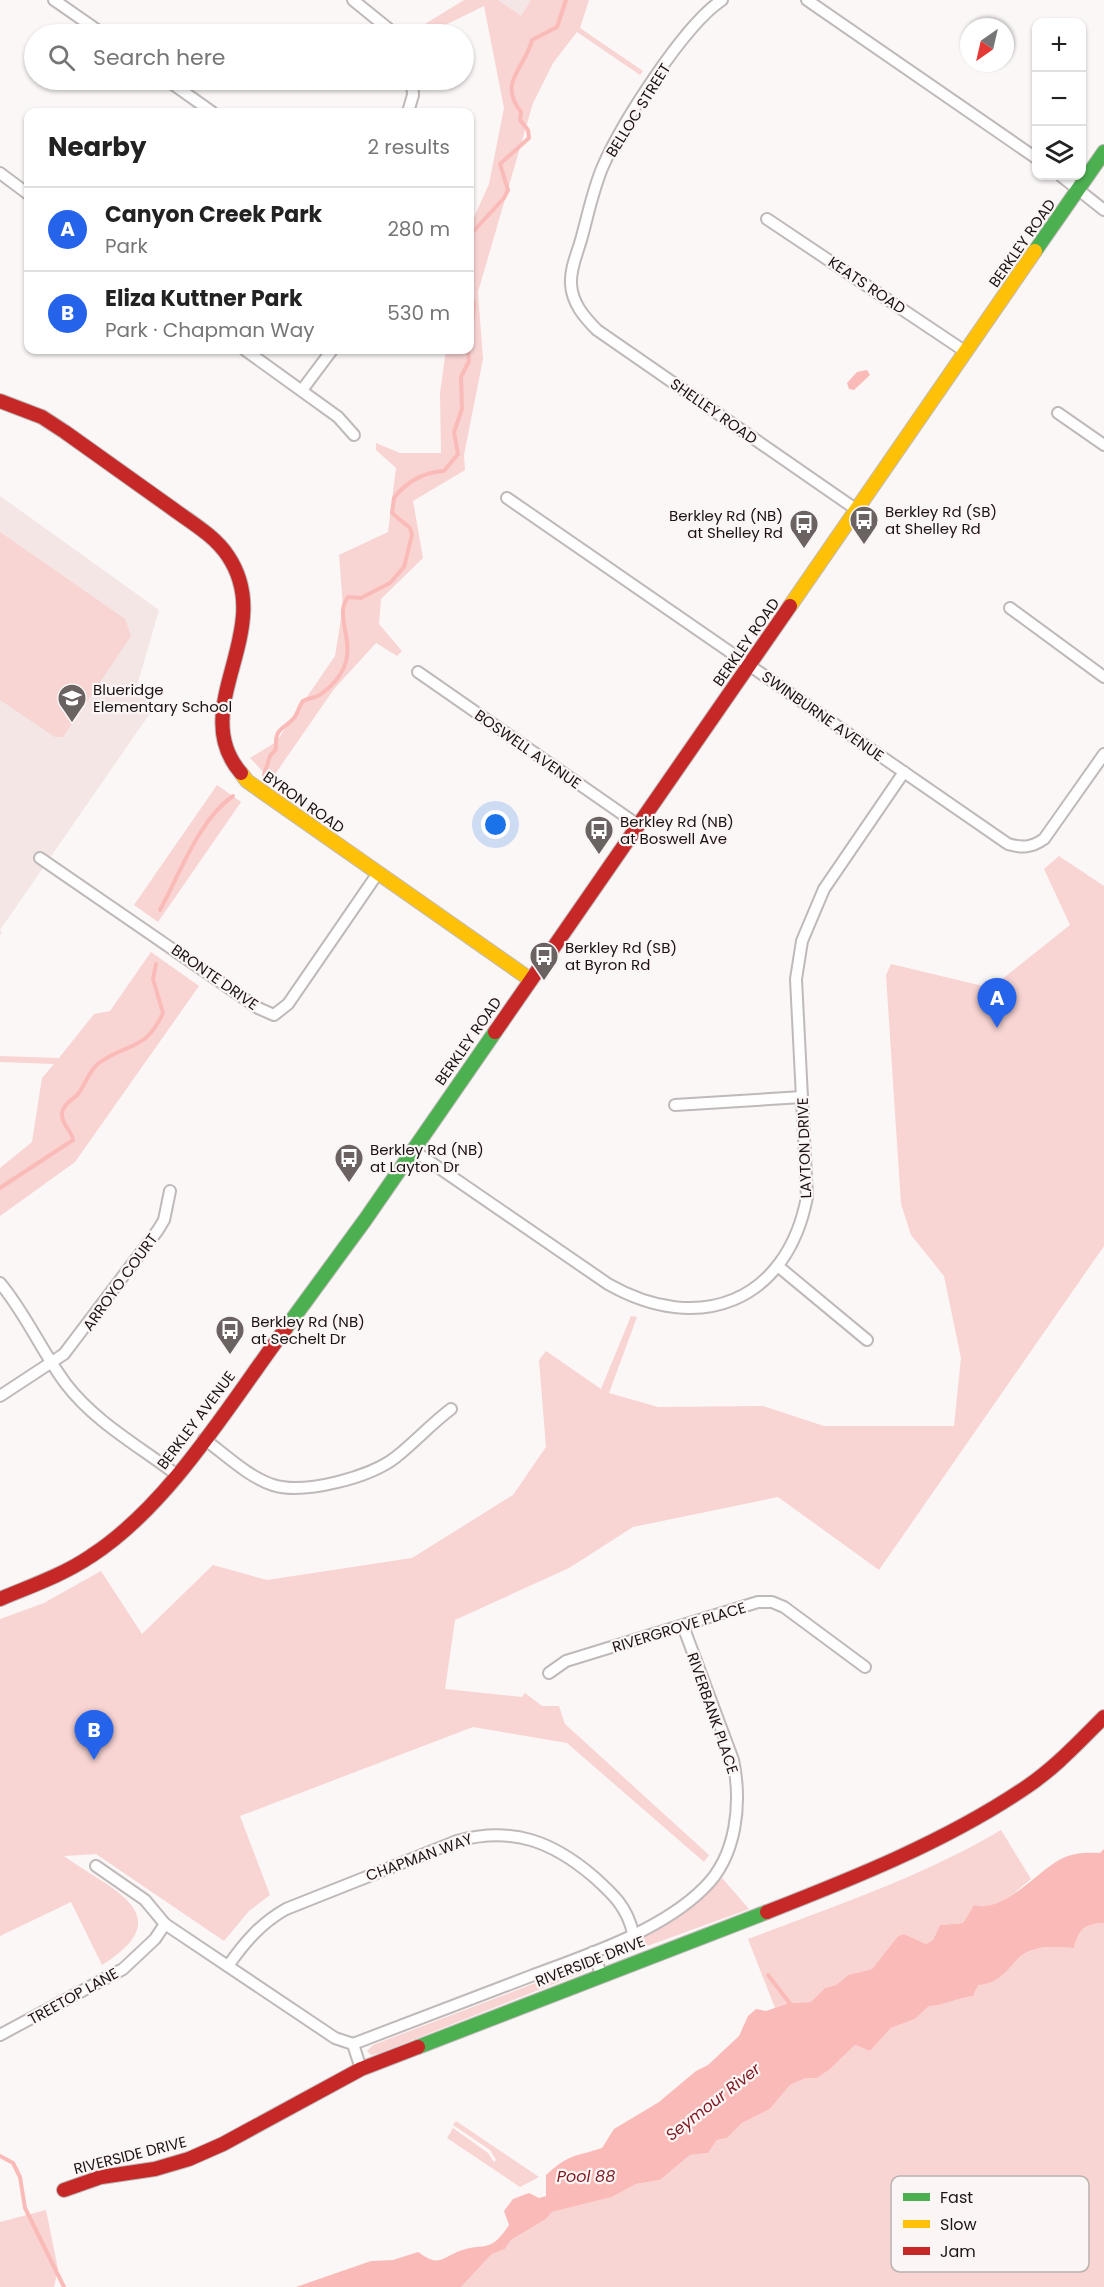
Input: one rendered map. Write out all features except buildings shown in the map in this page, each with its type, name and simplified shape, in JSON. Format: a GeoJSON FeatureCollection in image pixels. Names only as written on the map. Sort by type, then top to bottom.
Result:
{"type":"FeatureCollection","features":[{"type":"Feature","properties":{"kind":"street"},"geometry":{"type":"LineString","coordinates":[[54,0],[89,24]]}},
{"type":"Feature","properties":{"kind":"street"},"geometry":{"type":"LineString","coordinates":[[353,0],[383,24]]}},
{"type":"Feature","properties":{"kind":"street","name":"BELLOC STREET"},"geometry":{"type":"LineString","coordinates":[[577,306],[570,283],[572,269],[603,167],[625,125],[689,29],[707,10],[722,0]]}},
{"type":"Feature","properties":{"kind":"street"},"geometry":{"type":"LineString","coordinates":[[807,0],[1032,155]]}},
{"type":"Feature","properties":{"kind":"street"},"geometry":{"type":"LineString","coordinates":[[181,90],[206,108]]}},
{"type":"Feature","properties":{"kind":"street"},"geometry":{"type":"LineString","coordinates":[[409,108],[412,90]]}},
{"type":"Feature","properties":{"kind":"street","name":"BERKLEY ROAD"},"geometry":{"type":"LineString","coordinates":[[413,1150],[1104,152]]}},
{"type":"Feature","properties":{"kind":"street"},"geometry":{"type":"LineString","coordinates":[[0,173],[24,191]]}},
{"type":"Feature","properties":{"kind":"street"},"geometry":{"type":"LineString","coordinates":[[1067,180],[1080,188],[1104,210]]}},
{"type":"Feature","properties":{"kind":"street","name":"KEATS ROAD"},"geometry":{"type":"LineString","coordinates":[[767,219],[966,352]]}},
{"type":"Feature","properties":{"kind":"street","name":"SHELLEY ROAD"},"geometry":{"type":"LineString","coordinates":[[577,306],[597,330],[857,510]]}},
{"type":"Feature","properties":{"kind":"street"},"geometry":{"type":"LineString","coordinates":[[251,354],[338,417],[354,435]]}},
{"type":"Feature","properties":{"kind":"street"},"geometry":{"type":"LineString","coordinates":[[302,390],[329,354]]}},
{"type":"Feature","properties":{"kind":"street","name":"BYRON ROAD"},"geometry":{"type":"LineString","coordinates":[[0,401],[42,417],[65,432],[204,531],[229,556],[239,577],[246,613],[244,632],[222,709],[221,728],[225,749],[247,782],[531,980]]}},
{"type":"Feature","properties":{"kind":"street"},"geometry":{"type":"LineString","coordinates":[[1058,413],[1104,445]]}},
{"type":"Feature","properties":{"kind":"street","name":"SWINBURNE AVENUE"},"geometry":{"type":"LineString","coordinates":[[507,498],[1000,839],[1021,848],[1034,846],[1044,840],[1104,754]]}},
{"type":"Feature","properties":{"kind":"street"},"geometry":{"type":"LineString","coordinates":[[1010,608],[1104,677]]}},
{"type":"Feature","properties":{"kind":"street","name":"BOSWELL AVENUE"},"geometry":{"type":"LineString","coordinates":[[417,672],[638,825]]}},
{"type":"Feature","properties":{"kind":"street","name":"LAYTON DRIVE"},"geometry":{"type":"LineString","coordinates":[[413,1150],[609,1284],[640,1300],[672,1309],[716,1305],[752,1289],[778,1267],[798,1234],[807,1197],[796,979],[802,940],[824,889],[904,772]]}},
{"type":"Feature","properties":{"kind":"street","name":"BRONTE DRIVE"},"geometry":{"type":"LineString","coordinates":[[40,858],[258,1008],[274,1015],[288,1004],[378,873]]}},
{"type":"Feature","properties":{"kind":"street"},"geometry":{"type":"LineString","coordinates":[[675,1105],[802,1097]]}},
{"type":"Feature","properties":{"kind":"street","name":"BERKLEY AVENUE"},"geometry":{"type":"LineString","coordinates":[[0,1599],[45,1581],[104,1547],[143,1513],[177,1475],[204,1439],[413,1150]]}},
{"type":"Feature","properties":{"kind":"street","name":"ARROYO COURT"},"geometry":{"type":"LineString","coordinates":[[0,1396],[53,1363],[80,1336],[158,1230],[164,1220],[170,1191]]}},
{"type":"Feature","properties":{"kind":"street"},"geometry":{"type":"LineString","coordinates":[[778,1267],[867,1340]]}},
{"type":"Feature","properties":{"kind":"street"},"geometry":{"type":"LineString","coordinates":[[0,1283],[13,1298],[65,1383],[97,1416],[177,1475]]}},
{"type":"Feature","properties":{"kind":"street"},"geometry":{"type":"LineString","coordinates":[[204,1439],[258,1478],[273,1485],[310,1486],[353,1478],[378,1469],[451,1410]]}},
{"type":"Feature","properties":{"kind":"street","name":"RIVERGROVE PLACE"},"geometry":{"type":"LineString","coordinates":[[549,1673],[566,1661],[759,1602],[772,1602],[784,1607],[865,1667]]}},
{"type":"Feature","properties":{"kind":"street","name":"RIVERBANK PLACE"},"geometry":{"type":"LineString","coordinates":[[633,1933],[656,1923],[706,1887],[726,1854],[734,1828],[738,1802],[733,1760],[682,1626]]}},
{"type":"Feature","properties":{"kind":"street","name":"RIVERSIDE DRIVE"},"geometry":{"type":"LineString","coordinates":[[64,2190],[101,2177],[155,2169],[189,2158],[223,2144],[361,2069],[601,1974],[785,1905],[956,1831],[1024,1790],[1067,1754],[1104,1717]]}},
{"type":"Feature","properties":{"kind":"street","name":"CHAPMAN WAY"},"geometry":{"type":"LineString","coordinates":[[228,1966],[253,1934],[270,1918],[447,1845],[482,1834],[535,1840],[573,1860],[620,1900],[633,1933]]}},
{"type":"Feature","properties":{"kind":"street"},"geometry":{"type":"LineString","coordinates":[[96,1866],[145,1900],[165,1924],[335,2038],[353,2044],[361,2069]]}},
{"type":"Feature","properties":{"kind":"street","name":"TREETOP LANE"},"geometry":{"type":"LineString","coordinates":[[0,2035],[123,1969],[155,1939],[165,1924]]}},
{"type":"Feature","properties":{"kind":"street","name":"RIVERSIDE DRIVE"},"geometry":{"type":"LineString","coordinates":[[353,2044],[593,1952],[633,1933]]}},
{"type":"Feature","properties":{"kind":"street"},"geometry":{"type":"LineString","coordinates":[[593,1952],[601,1974]]}},
{"type":"Feature","properties":{"kind":"shaded area"},"geometry":{"type":"Polygon","coordinates":[[[464,0],[498,0],[521,16],[531,0],[589,0],[580,28],[643,71],[640,75],[577,32],[553,63],[533,103],[478,292],[483,359],[464,455],[465,470],[413,501],[423,558],[381,599],[379,624],[402,651],[397,656],[376,643],[334,689],[271,780],[250,758],[276,742],[335,656],[343,606],[339,555],[388,532],[396,468],[376,450],[376,443],[400,453],[441,453],[440,393],[445,354],[474,354],[474,217],[489,184],[504,108],[484,6],[447,24],[425,24],[464,0]]]}},
{"type":"Feature","properties":{"kind":"shaded area"},"geometry":{"type":"Polygon","coordinates":[[[498,0],[531,0],[521,17],[498,0]]]}},
{"type":"Feature","properties":{"kind":"shaded area","name":"Blueridge Elementary School"},"geometry":{"type":"Polygon","coordinates":[[[0,496],[159,610],[134,696],[157,703],[0,930],[0,496]]]}},
{"type":"Feature","properties":{"kind":"shaded area"},"geometry":{"type":"Polygon","coordinates":[[[0,532],[125,619],[131,636],[63,737],[55,737],[0,700],[0,532]]]}},
{"type":"Feature","properties":{"kind":"shaded area"},"geometry":{"type":"Polygon","coordinates":[[[217,785],[241,802],[158,922],[134,905],[217,785]]]}},
{"type":"Feature","properties":{"kind":"shaded area"},"geometry":{"type":"Polygon","coordinates":[[[1059,856],[1104,886],[1104,1246],[879,1570],[778,1497],[633,1527],[569,1568],[455,1620],[445,1689],[522,1697],[525,1693],[542,1706],[559,1706],[565,1724],[709,1855],[704,1862],[567,1743],[473,1727],[240,1816],[270,1895],[249,1911],[224,1941],[96,1854],[64,1856],[117,1892],[130,1904],[137,1917],[137,1931],[125,1947],[102,1965],[71,1902],[0,1936],[0,1619],[44,1603],[101,1571],[142,1634],[213,1565],[267,1580],[412,1558],[513,1495],[546,1447],[539,1360],[546,1351],[601,1389],[631,1316],[637,1317],[609,1393],[658,1407],[763,1406],[824,1426],[954,1426],[961,1358],[944,1276],[911,1235],[901,1204],[886,975],[891,964],[991,988],[1070,925],[1044,869],[1059,856]]]}},
{"type":"Feature","properties":{"kind":"shaded area"},"geometry":{"type":"Polygon","coordinates":[[[151,952],[199,986],[75,1162],[0,1216],[0,1168],[32,1142],[42,1078],[54,1064],[0,1062],[0,1056],[59,1058],[94,1014],[110,1011],[151,952]]]}},
{"type":"Feature","properties":{"kind":"shaded area"},"geometry":{"type":"Polygon","coordinates":[[[1001,1830],[1031,1879],[1018,1890],[1005,1900],[990,1906],[974,1905],[963,1923],[940,1925],[933,1940],[926,1944],[904,1934],[898,1936],[872,1969],[848,1975],[836,1985],[825,1988],[812,2002],[789,2003],[775,2008],[748,1939],[909,1876],[1001,1830]]]}},
{"type":"Feature","properties":{"kind":"shaded area"},"geometry":{"type":"Polygon","coordinates":[[[722,1878],[749,1909],[609,1960],[610,1955],[684,1912],[722,1878]]]}},
{"type":"Feature","properties":{"kind":"shaded area"},"geometry":{"type":"Polygon","coordinates":[[[1104,1923],[1104,2287],[461,2287],[492,2254],[505,2249],[511,2240],[546,2219],[552,2212],[612,2197],[636,2184],[660,2180],[690,2155],[708,2153],[717,2140],[727,2138],[742,2123],[770,2109],[790,2085],[806,2078],[817,2078],[829,2070],[855,2045],[870,2051],[891,2028],[915,2019],[929,2006],[973,1996],[978,1984],[996,1979],[1027,1952],[1045,1948],[1074,1948],[1080,1932],[1092,1925],[1104,1923]]]}},
{"type":"Feature","properties":{"kind":"shaded area"},"geometry":{"type":"Polygon","coordinates":[[[580,1966],[585,1969],[584,1972],[377,2054],[371,2055],[367,2051],[373,2045],[580,1966]]]}},
{"type":"Feature","properties":{"kind":"shaded area"},"geometry":{"type":"Polygon","coordinates":[[[456,2121],[539,2177],[520,2187],[447,2138],[453,2128],[488,2153],[494,2162],[496,2160],[490,2150],[453,2125],[456,2121]]]}},
{"type":"Feature","properties":{"kind":"shaded area"},"geometry":{"type":"Polygon","coordinates":[[[46,2210],[58,2269],[54,2287],[0,2287],[0,2222],[46,2210]]]}},
{"type":"Feature","properties":{"kind":"water"},"geometry":{"type":"Polygon","coordinates":[[[867,370],[870,375],[854,390],[849,389],[847,383],[857,372],[867,370]]]}},
{"type":"Feature","properties":{"kind":"water"},"geometry":{"type":"Polygon","coordinates":[[[1104,1849],[1104,1923],[1083,1929],[1074,1948],[1045,1948],[1027,1952],[997,1979],[978,1985],[973,1996],[929,2006],[915,2019],[891,2028],[870,2051],[855,2045],[829,2070],[817,2078],[806,2078],[790,2085],[770,2109],[742,2123],[727,2138],[717,2140],[708,2153],[690,2155],[660,2180],[636,2184],[612,2197],[552,2212],[546,2219],[511,2240],[505,2249],[492,2254],[461,2287],[296,2287],[371,2261],[393,2260],[418,2252],[430,2259],[438,2260],[466,2249],[491,2244],[509,2225],[504,2211],[513,2199],[529,2193],[539,2198],[546,2196],[546,2175],[567,2159],[602,2148],[614,2129],[659,2102],[696,2071],[708,2065],[739,2036],[748,2016],[756,2009],[766,2011],[789,2003],[811,2002],[825,1988],[836,1985],[848,1975],[872,1969],[898,1936],[904,1934],[926,1944],[933,1940],[940,1925],[963,1923],[974,1905],[996,1904],[1068,1856],[1100,1853],[1104,1849]]]}},
{"type":"Feature","properties":{"kind":"waterway"},"geometry":{"type":"LineString","coordinates":[[474,231],[504,198],[508,190],[500,164],[529,138],[528,130],[520,120],[521,112],[514,101],[512,83],[515,75],[532,40],[557,27],[566,0]]}},
{"type":"Feature","properties":{"kind":"waterway"},"geometry":{"type":"LineString","coordinates":[[264,775],[270,756],[276,749],[280,730],[294,718],[303,701],[321,694],[336,680],[344,666],[347,640],[343,617],[348,597],[361,598],[390,583],[404,567],[412,535],[410,528],[392,513],[394,498],[416,479],[429,473],[444,471],[458,454],[454,432],[462,409],[461,377],[469,361],[468,354]]}},
{"type":"Feature","properties":{"kind":"waterway"},"geometry":{"type":"LineString","coordinates":[[160,910],[200,833],[221,806],[233,796]]}},
{"type":"Feature","properties":{"kind":"waterway"},"geometry":{"type":"LineString","coordinates":[[0,1188],[73,1140],[62,1119],[65,1106],[78,1094],[96,1066],[109,1056],[135,1045],[156,1025],[163,1013],[153,979],[156,964]]}},
{"type":"Feature","properties":{"kind":"waterway"},"geometry":{"type":"LineString","coordinates":[[768,1975],[791,2005]]}},
{"type":"Feature","properties":{"kind":"waterway"},"geometry":{"type":"LineString","coordinates":[[0,2156],[13,2163],[20,2177],[25,2208],[64,2287]]}},
{"type":"Feature","properties":{"kind":"traffic: fast"},"geometry":{"type":"LineString","coordinates":[[1035,251],[1104,152]]}},
{"type":"Feature","properties":{"kind":"traffic: fast"},"geometry":{"type":"LineString","coordinates":[[286,1328],[365,1220],[495,1032]]}},
{"type":"Feature","properties":{"kind":"traffic: fast"},"geometry":{"type":"LineString","coordinates":[[418,2047],[767,1912]]}},
{"type":"Feature","properties":{"kind":"traffic: slow"},"geometry":{"type":"LineString","coordinates":[[790,606],[1035,251]]}},
{"type":"Feature","properties":{"kind":"traffic: slow"},"geometry":{"type":"LineString","coordinates":[[241,773],[247,781],[531,980]]}},
{"type":"Feature","properties":{"kind":"traffic: jam"},"geometry":{"type":"LineString","coordinates":[[0,401],[42,417],[65,432],[203,530],[228,556],[241,584],[243,612],[239,640],[225,696],[222,722],[226,748],[241,773]]}},
{"type":"Feature","properties":{"kind":"traffic: jam"},"geometry":{"type":"LineString","coordinates":[[495,1032],[790,606]]}},
{"type":"Feature","properties":{"kind":"traffic: jam"},"geometry":{"type":"LineString","coordinates":[[0,1599],[69,1569],[120,1535],[173,1481],[221,1420],[286,1328]]}},
{"type":"Feature","properties":{"kind":"traffic: jam"},"geometry":{"type":"LineString","coordinates":[[767,1912],[898,1858],[992,1809],[1044,1774],[1104,1717]]}},
{"type":"Feature","properties":{"kind":"traffic: jam"},"geometry":{"type":"LineString","coordinates":[[64,2190],[101,2177],[155,2169],[189,2159],[223,2144],[361,2069],[418,2047]]}},
{"type":"Feature","properties":{"kind":"place","name":"Berkley Rd (SB) at Shelley Rd"},"geometry":{"type":"Point","coordinates":[864,546]}},
{"type":"Feature","properties":{"kind":"place","name":"Berkley Rd (NB) at Shelley Rd"},"geometry":{"type":"Point","coordinates":[804,550]}},
{"type":"Feature","properties":{"kind":"place","name":"Blueridge Elementary School"},"geometry":{"type":"Point","coordinates":[72,724]}},
{"type":"Feature","properties":{"kind":"place","name":"Berkley Rd (NB) at Boswell Ave"},"geometry":{"type":"Point","coordinates":[599,856]}},
{"type":"Feature","properties":{"kind":"place","name":"Berkley Rd (SB) at Byron Rd"},"geometry":{"type":"Point","coordinates":[544,982]}},
{"type":"Feature","properties":{"kind":"place","name":"Canyon Creek Park"},"geometry":{"type":"Point","coordinates":[997,1028]}},
{"type":"Feature","properties":{"kind":"place","name":"Berkley Rd (NB) at Layton Dr"},"geometry":{"type":"Point","coordinates":[349,1184]}},
{"type":"Feature","properties":{"kind":"place","name":"Berkley Rd (NB) at Sechelt Dr"},"geometry":{"type":"Point","coordinates":[230,1356]}},
{"type":"Feature","properties":{"kind":"place","name":"Eliza Kuttner Park"},"geometry":{"type":"Point","coordinates":[94,1760]}},
{"type":"Feature","properties":{"kind":"water label","name":"Seymour River"},"geometry":{"type":"Point","coordinates":[713,2102]}},
{"type":"Feature","properties":{"kind":"water label","name":"Pool 88"},"geometry":{"type":"Point","coordinates":[586,2176]}}]}
